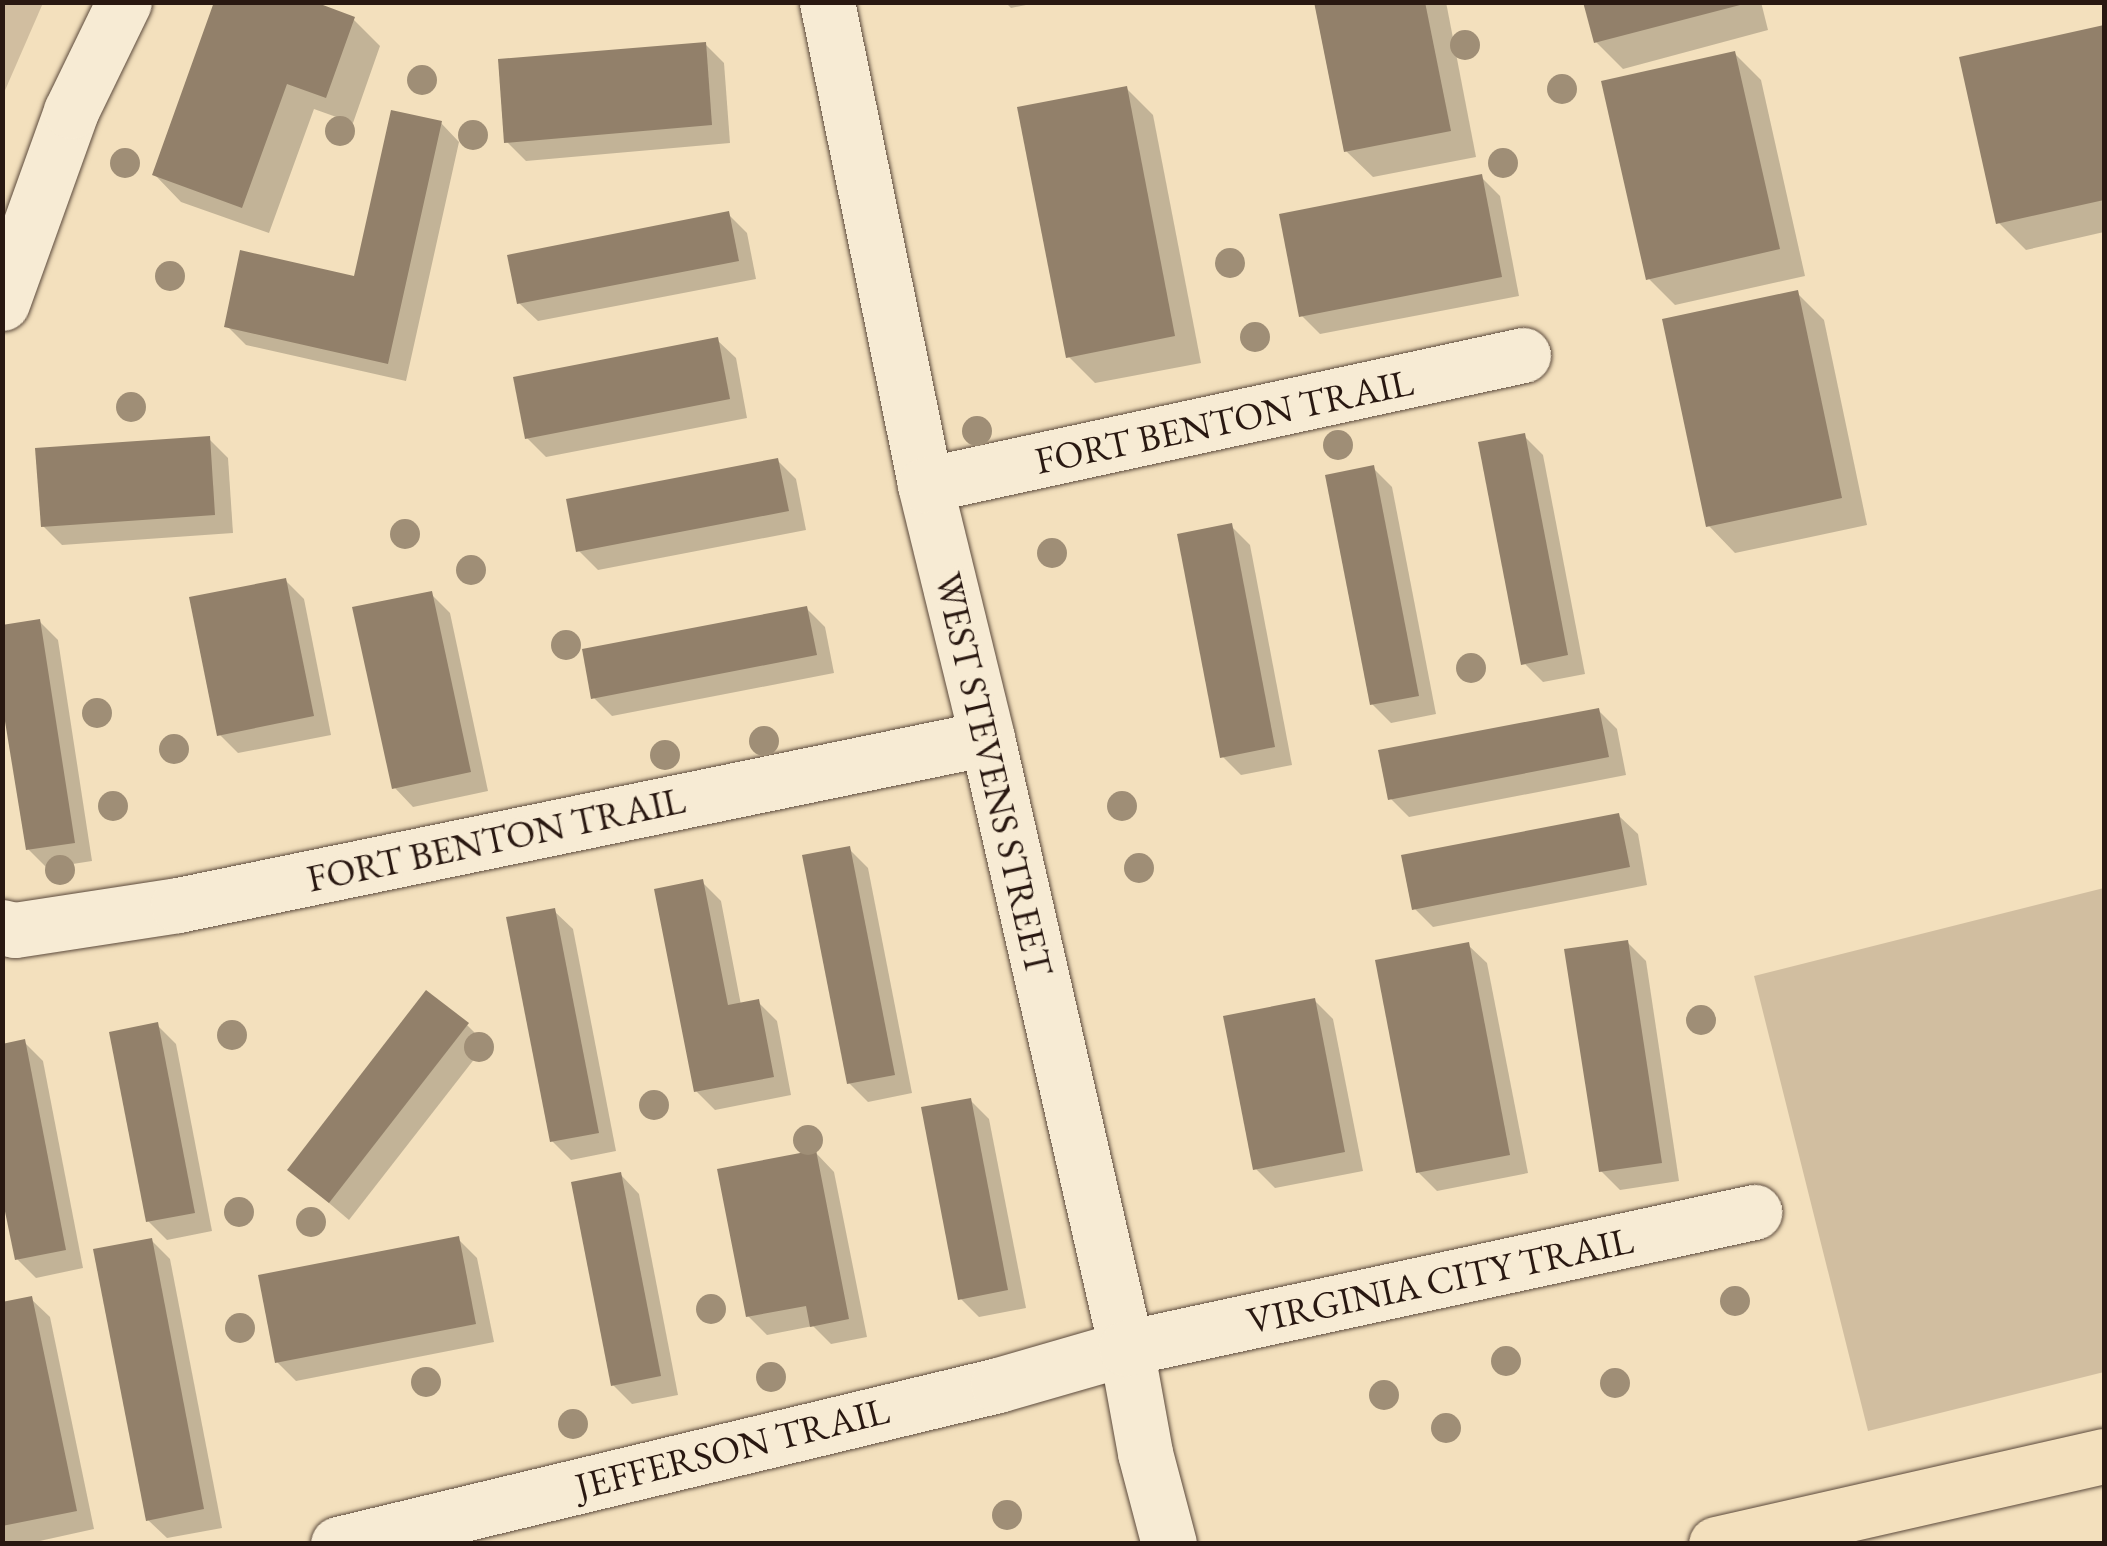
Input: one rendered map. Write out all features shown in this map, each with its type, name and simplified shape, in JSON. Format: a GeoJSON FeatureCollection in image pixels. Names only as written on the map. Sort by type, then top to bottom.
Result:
{"type":"FeatureCollection","features":[{"type":"Feature","properties":{"kind":"main road"},"geometry":{"type":"LineString","coordinates":[[1716,1544],[2104,1456]]}},
{"type":"Feature","properties":{"kind":"street"},"geometry":{"type":"LineString","coordinates":[[2,303],[71,111],[124,2]]}},
{"type":"Feature","properties":{"kind":"street","name":"WEST STEVENS STREET"},"geometry":{"type":"LineString","coordinates":[[827,2],[924,485],[988,738],[1126,1348],[1145,1453],[1169,1544]]}},
{"type":"Feature","properties":{"kind":"street","name":"FORT BENTON TRAIL"},"geometry":{"type":"LineString","coordinates":[[924,485],[1523,356]]}},
{"type":"Feature","properties":{"kind":"street","name":"FORT BENTON TRAIL"},"geometry":{"type":"LineString","coordinates":[[2,927],[15,930],[178,905],[988,738]]}},
{"type":"Feature","properties":{"kind":"street","name":"VIRGINIA CITY TRAIL"},"geometry":{"type":"LineString","coordinates":[[1126,1348],[1754,1212]]}},
{"type":"Feature","properties":{"kind":"street","name":"JEFFERSON TRAIL"},"geometry":{"type":"LineString","coordinates":[[338,1544],[998,1384],[1126,1348]]}},
{"type":"Feature","properties":{"kind":"shaded area"},"geometry":{"type":"Polygon","coordinates":[[[2,3],[43,3],[3,95],[2,3]]]}},
{"type":"Feature","properties":{"kind":"shaded area"},"geometry":{"type":"Polygon","coordinates":[[[2104,888],[2104,1372],[1868,1431],[1754,976],[2104,888]]]}},
{"type":"Feature","properties":{"kind":"building"},"geometry":{"type":"Polygon","coordinates":[[[214,2],[315,2],[355,17],[326,98],[287,84],[242,208],[152,175],[214,2]]]}},
{"type":"Feature","properties":{"kind":"building"},"geometry":{"type":"Polygon","coordinates":[[[1314,2],[1425,2],[1451,131],[1344,152],[1314,2]]]}},
{"type":"Feature","properties":{"kind":"building"},"geometry":{"type":"Polygon","coordinates":[[[1583,2],[1744,2],[1744,4],[1594,43],[1583,2]]]}},
{"type":"Feature","properties":{"kind":"building"},"geometry":{"type":"Polygon","coordinates":[[[2104,25],[2104,200],[1996,224],[1959,57],[2104,25]]]}},
{"type":"Feature","properties":{"kind":"building"},"geometry":{"type":"Polygon","coordinates":[[[706,42],[712,125],[504,143],[498,59],[706,42]]]}},
{"type":"Feature","properties":{"kind":"building"},"geometry":{"type":"Polygon","coordinates":[[[1735,51],[1780,249],[1646,280],[1601,81],[1735,51]]]}},
{"type":"Feature","properties":{"kind":"building"},"geometry":{"type":"Polygon","coordinates":[[[1127,86],[1175,336],[1066,358],[1017,107],[1127,86]]]}},
{"type":"Feature","properties":{"kind":"building"},"geometry":{"type":"Polygon","coordinates":[[[391,110],[442,121],[388,364],[224,327],[240,250],[354,276],[391,110]]]}},
{"type":"Feature","properties":{"kind":"building"},"geometry":{"type":"Polygon","coordinates":[[[1482,174],[1502,277],[1299,317],[1279,214],[1482,174]]]}},
{"type":"Feature","properties":{"kind":"building"},"geometry":{"type":"Polygon","coordinates":[[[729,211],[739,261],[517,304],[507,255],[729,211]]]}},
{"type":"Feature","properties":{"kind":"building"},"geometry":{"type":"Polygon","coordinates":[[[1798,290],[1842,498],[1706,527],[1662,319],[1798,290]]]}},
{"type":"Feature","properties":{"kind":"building"},"geometry":{"type":"Polygon","coordinates":[[[718,337],[730,399],[525,439],[513,377],[718,337]]]}},
{"type":"Feature","properties":{"kind":"building"},"geometry":{"type":"Polygon","coordinates":[[[1525,433],[1568,655],[1521,665],[1478,442],[1525,433]]]}},
{"type":"Feature","properties":{"kind":"building"},"geometry":{"type":"Polygon","coordinates":[[[210,436],[215,515],[41,527],[35,448],[210,436]]]}},
{"type":"Feature","properties":{"kind":"building"},"geometry":{"type":"Polygon","coordinates":[[[778,458],[789,511],[576,552],[566,499],[778,458]]]}},
{"type":"Feature","properties":{"kind":"building"},"geometry":{"type":"Polygon","coordinates":[[[1374,465],[1419,696],[1370,705],[1325,475],[1374,465]]]}},
{"type":"Feature","properties":{"kind":"building"},"geometry":{"type":"Polygon","coordinates":[[[1232,523],[1275,747],[1220,758],[1177,534],[1232,523]]]}},
{"type":"Feature","properties":{"kind":"building"},"geometry":{"type":"Polygon","coordinates":[[[286,578],[314,716],[217,736],[189,597],[286,578]]]}},
{"type":"Feature","properties":{"kind":"building"},"geometry":{"type":"Polygon","coordinates":[[[432,591],[471,772],[392,789],[352,607],[432,591]]]}},
{"type":"Feature","properties":{"kind":"building"},"geometry":{"type":"Polygon","coordinates":[[[807,606],[817,655],[591,699],[582,649],[807,606]]]}},
{"type":"Feature","properties":{"kind":"building"},"geometry":{"type":"Polygon","coordinates":[[[40,619],[75,843],[26,850],[2,703],[2,625],[40,619]]]}},
{"type":"Feature","properties":{"kind":"building"},"geometry":{"type":"Polygon","coordinates":[[[1599,708],[1609,757],[1388,800],[1378,750],[1599,708]]]}},
{"type":"Feature","properties":{"kind":"building"},"geometry":{"type":"Polygon","coordinates":[[[1619,813],[1630,867],[1412,910],[1401,855],[1619,813]]]}},
{"type":"Feature","properties":{"kind":"building"},"geometry":{"type":"Polygon","coordinates":[[[850,846],[895,1075],[847,1084],[802,855],[850,846]]]}},
{"type":"Feature","properties":{"kind":"building"},"geometry":{"type":"Polygon","coordinates":[[[703,879],[728,1005],[759,999],[774,1077],[694,1092],[654,889],[703,879]]]}},
{"type":"Feature","properties":{"kind":"building"},"geometry":{"type":"Polygon","coordinates":[[[555,908],[599,1133],[550,1142],[506,917],[555,908]]]}},
{"type":"Feature","properties":{"kind":"building"},"geometry":{"type":"Polygon","coordinates":[[[1628,940],[1662,1163],[1599,1172],[1564,949],[1628,940]]]}},
{"type":"Feature","properties":{"kind":"building"},"geometry":{"type":"Polygon","coordinates":[[[1469,942],[1510,1155],[1416,1173],[1375,960],[1469,942]]]}},
{"type":"Feature","properties":{"kind":"building"},"geometry":{"type":"Polygon","coordinates":[[[426,990],[469,1023],[329,1203],[287,1170],[426,990]]]}},
{"type":"Feature","properties":{"kind":"building"},"geometry":{"type":"Polygon","coordinates":[[[1315,998],[1345,1152],[1253,1170],[1223,1016],[1315,998]]]}},
{"type":"Feature","properties":{"kind":"building"},"geometry":{"type":"Polygon","coordinates":[[[158,1022],[195,1213],[146,1222],[109,1032],[158,1022]]]}},
{"type":"Feature","properties":{"kind":"building"},"geometry":{"type":"Polygon","coordinates":[[[25,1039],[66,1250],[15,1260],[2,1197],[2,1044],[25,1039]]]}},
{"type":"Feature","properties":{"kind":"building"},"geometry":{"type":"Polygon","coordinates":[[[971,1098],[1008,1290],[958,1300],[921,1107],[971,1098]]]}},
{"type":"Feature","properties":{"kind":"building"},"geometry":{"type":"Polygon","coordinates":[[[816,1150],[849,1319],[810,1327],[806,1306],[746,1317],[717,1169],[816,1150]]]}},
{"type":"Feature","properties":{"kind":"building"},"geometry":{"type":"Polygon","coordinates":[[[621,1172],[661,1376],[611,1386],[571,1182],[621,1172]]]}},
{"type":"Feature","properties":{"kind":"building"},"geometry":{"type":"Polygon","coordinates":[[[459,1236],[476,1324],[275,1363],[258,1275],[459,1236]]]}},
{"type":"Feature","properties":{"kind":"building"},"geometry":{"type":"Polygon","coordinates":[[[152,1238],[204,1509],[146,1521],[93,1249],[152,1238]]]}},
{"type":"Feature","properties":{"kind":"building"},"geometry":{"type":"Polygon","coordinates":[[[32,1296],[77,1511],[2,1526],[2,1302],[32,1296]]]}}]}
